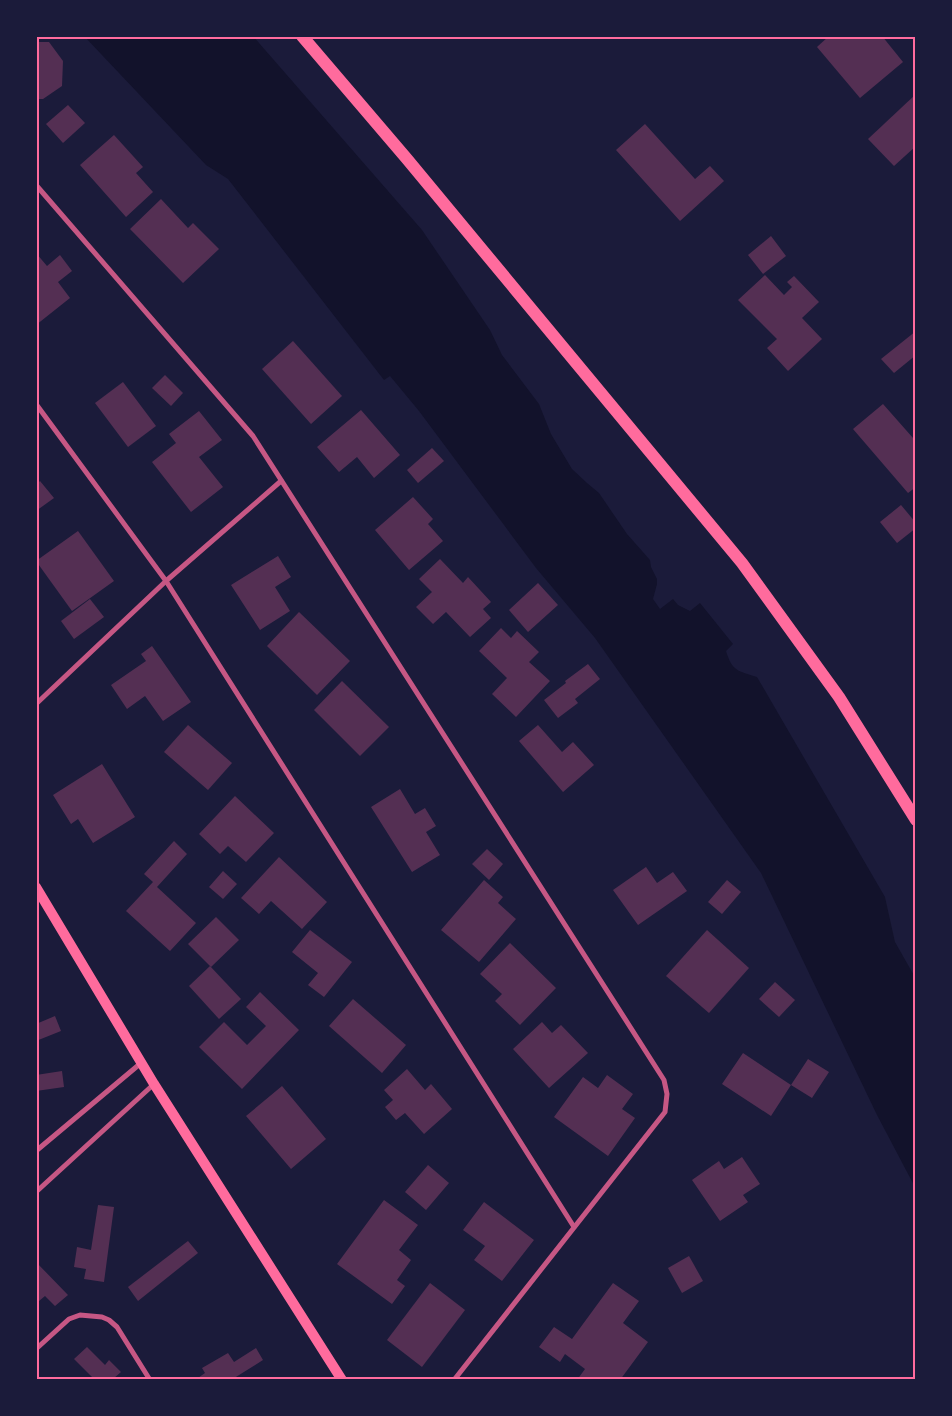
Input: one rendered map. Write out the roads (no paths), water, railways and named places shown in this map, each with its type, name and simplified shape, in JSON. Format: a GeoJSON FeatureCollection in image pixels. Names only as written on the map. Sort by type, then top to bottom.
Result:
{"type":"FeatureCollection","features":[{"type":"Feature","properties":{"kind":"main road"},"geometry":{"type":"LineString","coordinates":[[302,36],[414,167],[742,563],[839,697],[916,820]]}},
{"type":"Feature","properties":{"kind":"main road"},"geometry":{"type":"LineString","coordinates":[[36,887],[154,1084],[342,1380]]}},
{"type":"Feature","properties":{"kind":"street"},"geometry":{"type":"LineString","coordinates":[[36,185],[253,436],[664,1080],[667,1094],[665,1112],[454,1380]]}},
{"type":"Feature","properties":{"kind":"street"},"geometry":{"type":"LineString","coordinates":[[36,404],[166,581],[574,1227]]}},
{"type":"Feature","properties":{"kind":"street"},"geometry":{"type":"LineString","coordinates":[[36,704],[166,581],[281,481]]}},
{"type":"Feature","properties":{"kind":"street"},"geometry":{"type":"LineString","coordinates":[[36,1151],[141,1062]]}},
{"type":"Feature","properties":{"kind":"street"},"geometry":{"type":"LineString","coordinates":[[36,1192],[154,1084]]}},
{"type":"Feature","properties":{"kind":"street"},"geometry":{"type":"LineString","coordinates":[[36,1348],[69,1319],[80,1315],[102,1317],[117,1327],[150,1380]]}}]}
